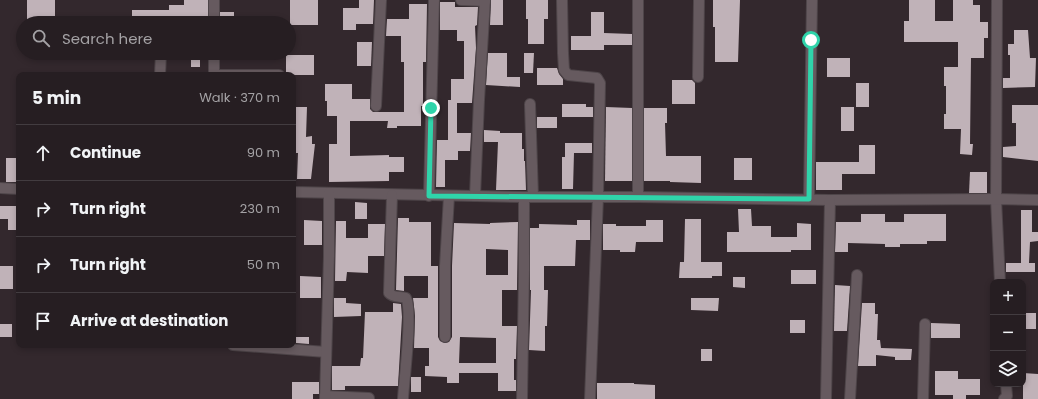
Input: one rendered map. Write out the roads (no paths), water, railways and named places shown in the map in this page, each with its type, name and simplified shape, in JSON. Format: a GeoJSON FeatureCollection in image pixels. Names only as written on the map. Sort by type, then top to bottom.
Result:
{"type":"FeatureCollection","features":[{"type":"Feature","properties":{"kind":"street"},"geometry":{"type":"LineString","coordinates":[[214,0],[214,16]]}},
{"type":"Feature","properties":{"kind":"street"},"geometry":{"type":"LineString","coordinates":[[376,106],[381,0]]}},
{"type":"Feature","properties":{"kind":"street"},"geometry":{"type":"LineString","coordinates":[[429,196],[434,0]]}},
{"type":"Feature","properties":{"kind":"street"},"geometry":{"type":"LineString","coordinates":[[461,0],[485,0],[478,100],[475,196]]}},
{"type":"Feature","properties":{"kind":"street"},"geometry":{"type":"LineString","coordinates":[[562,0],[562,53],[564,70],[568,75],[597,78],[600,83],[598,197],[590,399]]}},
{"type":"Feature","properties":{"kind":"street"},"geometry":{"type":"LineString","coordinates":[[638,0],[638,197]]}},
{"type":"Feature","properties":{"kind":"street"},"geometry":{"type":"LineString","coordinates":[[698,77],[699,0]]}},
{"type":"Feature","properties":{"kind":"street"},"geometry":{"type":"LineString","coordinates":[[809,199],[812,0]]}},
{"type":"Feature","properties":{"kind":"street"},"geometry":{"type":"LineString","coordinates":[[997,0],[996,199],[1000,279]]}},
{"type":"Feature","properties":{"kind":"street"},"geometry":{"type":"LineString","coordinates":[[160,72],[161,60]]}},
{"type":"Feature","properties":{"kind":"street"},"geometry":{"type":"LineString","coordinates":[[214,60],[214,72]]}},
{"type":"Feature","properties":{"kind":"street"},"geometry":{"type":"LineString","coordinates":[[522,399],[524,271],[528,197],[530,104]]}},
{"type":"Feature","properties":{"kind":"street"},"geometry":{"type":"LineString","coordinates":[[0,188],[16,188]]}},
{"type":"Feature","properties":{"kind":"street"},"geometry":{"type":"LineString","coordinates":[[296,192],[429,196],[830,200],[1038,200]]}},
{"type":"Feature","properties":{"kind":"street"},"geometry":{"type":"LineString","coordinates":[[330,193],[325,398],[370,398]]}},
{"type":"Feature","properties":{"kind":"street"},"geometry":{"type":"LineString","coordinates":[[392,195],[389,293],[396,297],[406,298],[408,302],[403,399]]}},
{"type":"Feature","properties":{"kind":"street"},"geometry":{"type":"LineString","coordinates":[[445,337],[445,260],[449,196]]}},
{"type":"Feature","properties":{"kind":"street"},"geometry":{"type":"LineString","coordinates":[[826,399],[830,200]]}},
{"type":"Feature","properties":{"kind":"street"},"geometry":{"type":"LineString","coordinates":[[850,399],[857,275]]}},
{"type":"Feature","properties":{"kind":"street"},"geometry":{"type":"LineString","coordinates":[[923,399],[925,324]]}},
{"type":"Feature","properties":{"kind":"street"},"geometry":{"type":"LineString","coordinates":[[273,348],[326,352]]}},
{"type":"Feature","properties":{"kind":"street"},"geometry":{"type":"LineString","coordinates":[[1004,399],[1006,396],[1006,387]]}}]}
